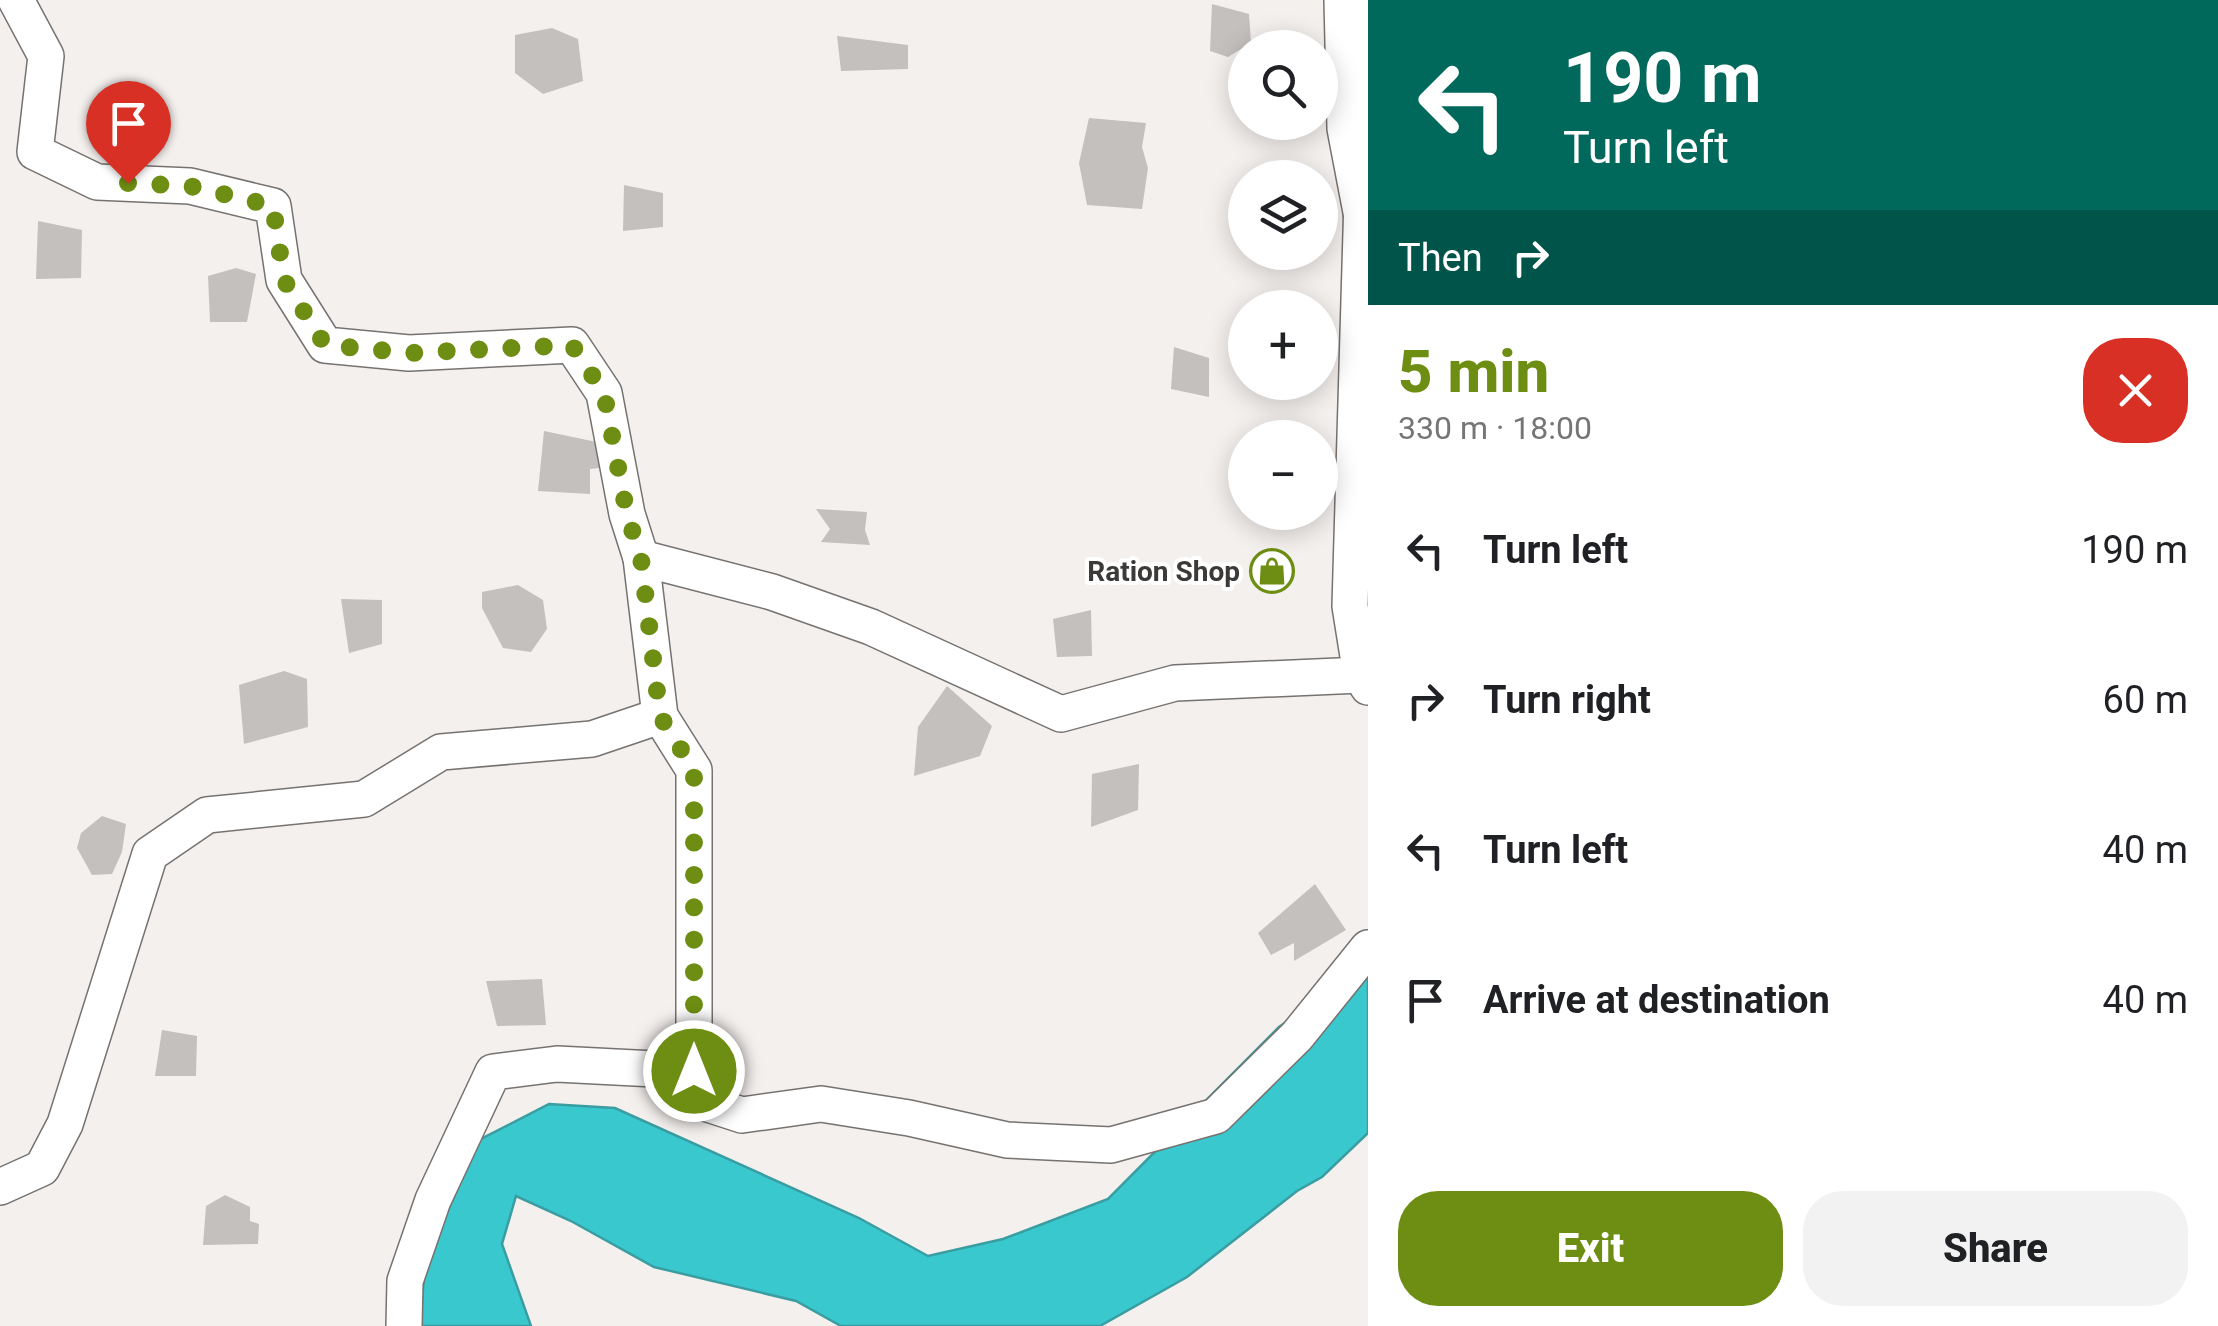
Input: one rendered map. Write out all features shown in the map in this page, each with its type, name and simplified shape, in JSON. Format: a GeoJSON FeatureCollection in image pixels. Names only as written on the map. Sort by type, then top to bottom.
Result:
{"type":"FeatureCollection","features":[{"type":"Feature","properties":{"kind":"main road"},"geometry":{"type":"LineString","coordinates":[[1346,0],[1350,128],[1365,209]]}},
{"type":"Feature","properties":{"kind":"street"},"geometry":{"type":"LineString","coordinates":[[16,0],[46,56],[35,152],[97,182],[190,186],[273,206],[284,280],[325,345],[410,353],[572,345],[604,393],[627,514],[641,558],[660,716],[694,770],[694,1071],[702,1102],[742,1115],[821,1104],[1007,1140],[1111,1145],[1216,1116],[1297,1036],[1368,948]]}},
{"type":"Feature","properties":{"kind":"street"},"geometry":{"type":"LineString","coordinates":[[641,558],[772,592],[872,628],[1061,714],[1175,684],[1364,681],[1350,606],[1365,209]]}},
{"type":"Feature","properties":{"kind":"street"},"geometry":{"type":"LineString","coordinates":[[0,1187],[42,1168],[65,1124],[150,854],[206,814],[364,800],[441,752],[592,738],[660,716]]}},
{"type":"Feature","properties":{"kind":"street"},"geometry":{"type":"LineString","coordinates":[[404,1326],[405,1281],[428,1216],[493,1072],[557,1064],[694,1071]]}},
{"type":"Feature","properties":{"kind":"water"},"geometry":{"type":"Polygon","coordinates":[[[1368,965],[1368,1133],[1322,1177],[1297,1191],[1187,1277],[1100,1326],[841,1326],[796,1301],[654,1267],[516,1196],[502,1244],[531,1326],[420,1326],[425,1265],[477,1141],[549,1104],[615,1108],[859,1218],[928,1256],[1003,1239],[1108,1199],[1279,1027],[1368,965]]]}},
{"type":"Feature","properties":{"kind":"building"},"geometry":{"type":"Polygon","coordinates":[[[1212,4],[1249,14],[1250,30],[1228,30],[1228,57],[1210,51],[1212,4]]]}},
{"type":"Feature","properties":{"kind":"building"},"geometry":{"type":"Polygon","coordinates":[[[552,28],[578,39],[583,81],[543,94],[515,73],[515,35],[552,28]]]}},
{"type":"Feature","properties":{"kind":"building"},"geometry":{"type":"Polygon","coordinates":[[[837,36],[908,45],[908,69],[841,71],[837,36]]]}},
{"type":"Feature","properties":{"kind":"building"},"geometry":{"type":"Polygon","coordinates":[[[1089,118],[1146,123],[1142,147],[1148,168],[1142,209],[1087,205],[1079,163],[1089,118]]]}},
{"type":"Feature","properties":{"kind":"building"},"geometry":{"type":"Polygon","coordinates":[[[624,185],[663,193],[663,227],[623,231],[624,185]]]}},
{"type":"Feature","properties":{"kind":"building"},"geometry":{"type":"Polygon","coordinates":[[[38,221],[82,230],[81,278],[36,279],[38,221]]]}},
{"type":"Feature","properties":{"kind":"building"},"geometry":{"type":"Polygon","coordinates":[[[236,268],[256,274],[247,322],[210,322],[208,276],[236,268]]]}},
{"type":"Feature","properties":{"kind":"building"},"geometry":{"type":"Polygon","coordinates":[[[1174,347],[1209,358],[1209,397],[1171,389],[1174,347]]]}},
{"type":"Feature","properties":{"kind":"building"},"geometry":{"type":"Polygon","coordinates":[[[544,431],[611,445],[608,467],[590,469],[590,494],[538,491],[544,431]]]}},
{"type":"Feature","properties":{"kind":"building"},"geometry":{"type":"Polygon","coordinates":[[[816,509],[867,512],[865,530],[870,545],[821,542],[830,529],[816,509]]]}},
{"type":"Feature","properties":{"kind":"building"},"geometry":{"type":"Polygon","coordinates":[[[518,585],[543,600],[547,629],[531,652],[503,648],[482,608],[482,592],[518,585]]]}},
{"type":"Feature","properties":{"kind":"building"},"geometry":{"type":"Polygon","coordinates":[[[341,599],[382,600],[382,644],[349,653],[341,599]]]}},
{"type":"Feature","properties":{"kind":"building"},"geometry":{"type":"Polygon","coordinates":[[[1091,610],[1092,656],[1057,657],[1053,619],[1091,610]]]}},
{"type":"Feature","properties":{"kind":"building"},"geometry":{"type":"Polygon","coordinates":[[[284,671],[307,679],[308,727],[244,744],[239,685],[284,671]]]}},
{"type":"Feature","properties":{"kind":"building"},"geometry":{"type":"Polygon","coordinates":[[[947,686],[992,726],[980,756],[914,776],[918,727],[947,686]]]}},
{"type":"Feature","properties":{"kind":"building"},"geometry":{"type":"Polygon","coordinates":[[[1139,764],[1138,810],[1091,827],[1092,774],[1139,764]]]}},
{"type":"Feature","properties":{"kind":"building"},"geometry":{"type":"Polygon","coordinates":[[[102,816],[126,824],[122,852],[112,874],[92,875],[77,848],[81,833],[102,816]]]}},
{"type":"Feature","properties":{"kind":"building"},"geometry":{"type":"Polygon","coordinates":[[[1315,884],[1346,930],[1294,961],[1294,943],[1271,955],[1258,933],[1315,884]]]}},
{"type":"Feature","properties":{"kind":"building"},"geometry":{"type":"Polygon","coordinates":[[[542,979],[546,1025],[497,1026],[486,981],[542,979]]]}},
{"type":"Feature","properties":{"kind":"building"},"geometry":{"type":"Polygon","coordinates":[[[162,1030],[197,1036],[196,1076],[155,1076],[162,1030]]]}},
{"type":"Feature","properties":{"kind":"building"},"geometry":{"type":"Polygon","coordinates":[[[225,1195],[250,1207],[250,1221],[259,1224],[258,1244],[203,1245],[206,1206],[225,1195]]]}},
{"type":"Feature","properties":{"kind":"place","name":"Ration Shop"},"geometry":{"type":"Point","coordinates":[1272,571]}},
{"type":"Feature","properties":{"kind":"route"},"geometry":{"type":"LineString","coordinates":[[128,183],[190,186],[273,206],[284,280],[325,345],[410,353],[572,345],[604,393],[627,514],[641,558],[660,716],[694,770],[694,1071]]}}]}
